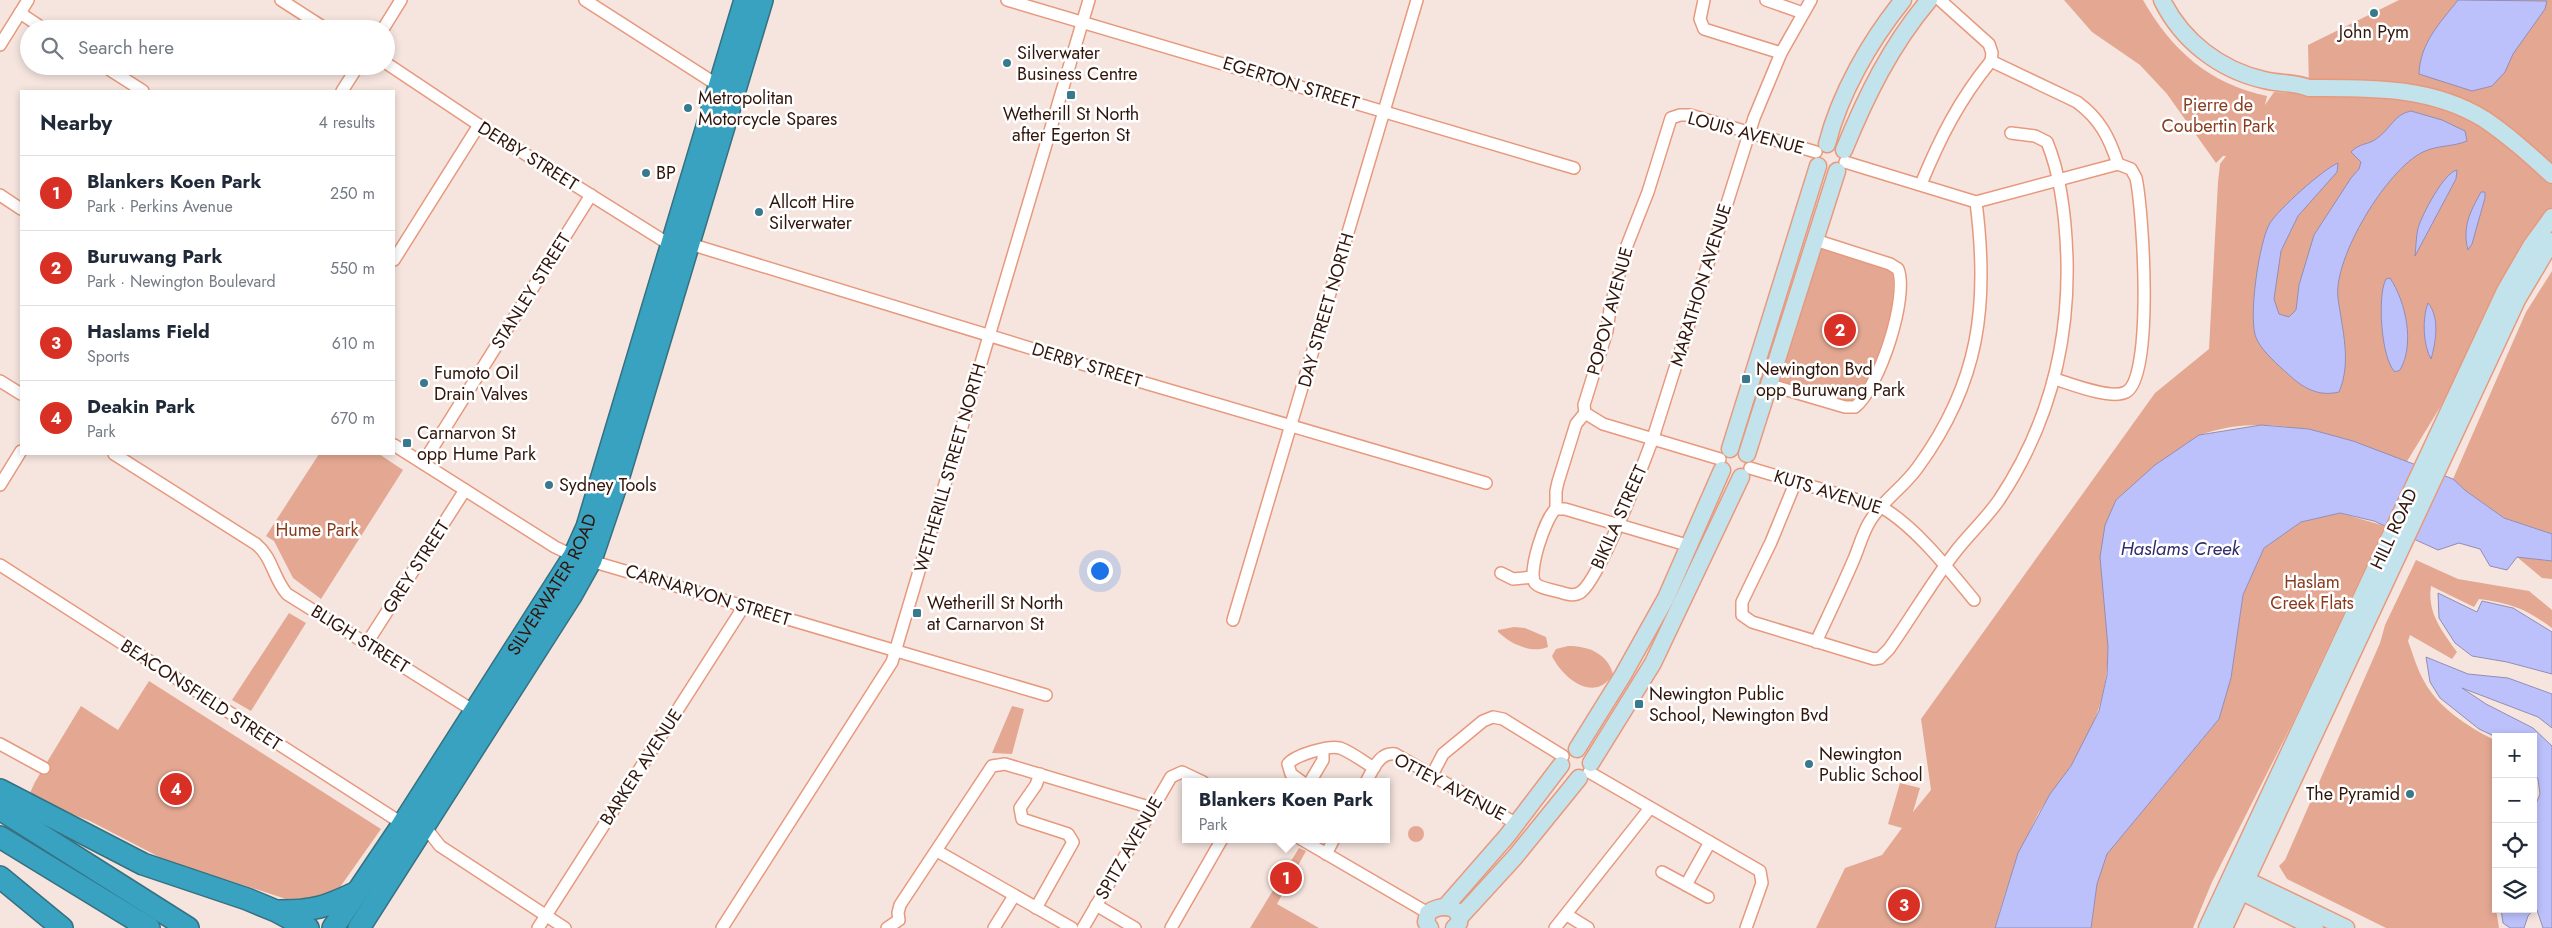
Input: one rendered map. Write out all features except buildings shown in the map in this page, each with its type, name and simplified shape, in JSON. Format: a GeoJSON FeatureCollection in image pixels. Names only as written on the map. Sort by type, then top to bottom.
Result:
{"type":"FeatureCollection","features":[{"type":"Feature","properties":{"kind":"highway","name":"SILVERWATER ROAD"},"geometry":{"type":"LineString","coordinates":[[333,928],[403,824],[474,711],[582,558],[607,516],[681,245],[719,86],[745,0]]}},
{"type":"Feature","properties":{"kind":"highway","name":"SILVERWATER ROAD"},"geometry":{"type":"LineString","coordinates":[[681,245],[762,0]]}},
{"type":"Feature","properties":{"kind":"highway","name":"SILVERWATER ROAD"},"geometry":{"type":"LineString","coordinates":[[359,928],[579,582],[582,558]]}},
{"type":"Feature","properties":{"kind":"highway"},"geometry":{"type":"LineString","coordinates":[[0,790],[143,864],[276,911],[308,928]]}},
{"type":"Feature","properties":{"kind":"highway"},"geometry":{"type":"LineString","coordinates":[[0,809],[188,928]]}},
{"type":"Feature","properties":{"kind":"highway"},"geometry":{"type":"LineString","coordinates":[[0,837],[149,928]]}},
{"type":"Feature","properties":{"kind":"highway"},"geometry":{"type":"LineString","coordinates":[[0,877],[62,928]]}},
{"type":"Feature","properties":{"kind":"highway"},"geometry":{"type":"LineString","coordinates":[[276,911],[308,911],[322,908],[358,892]]}},
{"type":"Feature","properties":{"kind":"highway"},"geometry":{"type":"LineString","coordinates":[[370,928],[380,893]]}},
{"type":"Feature","properties":{"kind":"street"},"geometry":{"type":"LineString","coordinates":[[0,45],[28,0]]}},
{"type":"Feature","properties":{"kind":"street"},"geometry":{"type":"LineString","coordinates":[[281,0],[312,20]]}},
{"type":"Feature","properties":{"kind":"street"},"geometry":{"type":"LineString","coordinates":[[388,20],[401,0]]}},
{"type":"Feature","properties":{"kind":"street"},"geometry":{"type":"LineString","coordinates":[[585,0],[719,86]]}},
{"type":"Feature","properties":{"kind":"street","name":"EGERTON STREET"},"geometry":{"type":"LineString","coordinates":[[1006,0],[1574,168]]}},
{"type":"Feature","properties":{"kind":"street","name":"WETHERILL STREET NORTH"},"geometry":{"type":"LineString","coordinates":[[722,928],[890,666],[896,651],[1089,0]]}},
{"type":"Feature","properties":{"kind":"street","name":"DAY STREET NORTH"},"geometry":{"type":"LineString","coordinates":[[1233,620],[1418,0]]}},
{"type":"Feature","properties":{"kind":"street"},"geometry":{"type":"LineString","coordinates":[[1704,0],[1700,19],[1704,28],[1781,53]]}},
{"type":"Feature","properties":{"kind":"street"},"geometry":{"type":"LineString","coordinates":[[1766,0],[1803,13]]}},
{"type":"Feature","properties":{"kind":"street","name":"MARATHON AVENUE"},"geometry":{"type":"LineString","coordinates":[[1653,438],[1748,132],[1781,53],[1811,0]]}},
{"type":"Feature","properties":{"kind":"street"},"geometry":{"type":"LineString","coordinates":[[1444,907],[1517,824],[1567,757],[1623,675],[1657,614],[1690,546],[1724,459],[1820,154],[1863,60],[1903,0]]}},
{"type":"Feature","properties":{"kind":"street"},"geometry":{"type":"LineString","coordinates":[[1457,925],[1586,771],[1653,663],[1746,466],[1815,240],[1842,161],[1883,67],[1899,38],[1929,0]]}},
{"type":"Feature","properties":{"kind":"street"},"geometry":{"type":"LineString","coordinates":[[1921,184],[1944,130],[1969,87],[1991,61],[1992,53],[1989,44],[1940,0]]}},
{"type":"Feature","properties":{"kind":"street"},"geometry":{"type":"LineString","coordinates":[[2150,0],[2173,34],[2191,52],[2223,75],[2244,84],[2274,92],[2298,93],[2309,88]]}},
{"type":"Feature","properties":{"kind":"street"},"geometry":{"type":"LineString","coordinates":[[2162,0],[2183,32],[2218,62],[2262,80],[2299,84],[2309,88],[2396,90],[2422,94],[2450,103],[2501,131],[2552,175]]}},
{"type":"Feature","properties":{"kind":"street"},"geometry":{"type":"LineString","coordinates":[[20,13],[30,20]]}},
{"type":"Feature","properties":{"kind":"street"},"geometry":{"type":"LineString","coordinates":[[1991,61],[2084,108],[2100,123],[2108,136],[2118,164]]}},
{"type":"Feature","properties":{"kind":"street","name":"DERBY STREET"},"geometry":{"type":"LineString","coordinates":[[395,69],[591,196],[681,245],[1486,482]]}},
{"type":"Feature","properties":{"kind":"street"},"geometry":{"type":"LineString","coordinates":[[118,75],[141,90]]}},
{"type":"Feature","properties":{"kind":"street"},"geometry":{"type":"LineString","coordinates":[[343,90],[352,75]]}},
{"type":"Feature","properties":{"kind":"street","name":"LOUIS AVENUE"},"geometry":{"type":"LineString","coordinates":[[1675,116],[1690,115],[1820,154]]}},
{"type":"Feature","properties":{"kind":"street","name":"POPOV AVENUE"},"geometry":{"type":"LineString","coordinates":[[1555,509],[1558,482],[1576,424],[1585,413],[1584,405],[1606,337],[1617,277],[1648,192],[1668,124],[1675,116]]}},
{"type":"Feature","properties":{"kind":"street"},"geometry":{"type":"LineString","coordinates":[[395,258],[479,125]]}},
{"type":"Feature","properties":{"kind":"street"},"geometry":{"type":"LineString","coordinates":[[1796,481],[1741,609],[1742,615],[1752,622],[1816,642],[1866,657],[1880,658],[1889,649],[1946,565],[2000,498],[2025,454],[2055,379],[2062,344],[2067,286],[2066,238],[2057,182],[2047,142],[2035,136],[2011,133]]}},
{"type":"Feature","properties":{"kind":"street"},"geometry":{"type":"LineString","coordinates":[[1820,154],[1836,145],[1842,161]]}},
{"type":"Feature","properties":{"kind":"street"},"geometry":{"type":"LineString","coordinates":[[1820,154],[1827,171],[1842,161],[1976,202],[2057,182],[2118,164],[2131,169],[2136,178],[2144,239],[2146,281],[2135,382],[2128,391],[2116,395],[2055,379]]}},
{"type":"Feature","properties":{"kind":"street"},"geometry":{"type":"LineString","coordinates":[[0,195],[20,208]]}},
{"type":"Feature","properties":{"kind":"street","name":"STANLEY STREET"},"geometry":{"type":"LineString","coordinates":[[423,463],[591,196]]}},
{"type":"Feature","properties":{"kind":"street"},"geometry":{"type":"LineString","coordinates":[[1816,642],[1870,521],[1906,482],[1934,443],[1947,421],[1967,373],[1982,308],[1982,260],[1976,202]]}},
{"type":"Feature","properties":{"kind":"street","name":"HILL ROAD"},"geometry":{"type":"LineString","coordinates":[[2207,928],[2237,883],[2398,540],[2431,468],[2505,291],[2552,217]]}},
{"type":"Feature","properties":{"kind":"street"},"geometry":{"type":"LineString","coordinates":[[1770,385],[1845,407],[1855,407],[1867,393],[1886,352],[1898,303],[1898,269],[1890,264],[1815,240]]}},
{"type":"Feature","properties":{"kind":"street","name":"HILL ROAD"},"geometry":{"type":"LineString","coordinates":[[2431,468],[2517,300],[2552,241]]}},
{"type":"Feature","properties":{"kind":"street"},"geometry":{"type":"LineString","coordinates":[[0,381],[20,393]]}},
{"type":"Feature","properties":{"kind":"street"},"geometry":{"type":"LineString","coordinates":[[1585,413],[1603,424],[1724,459],[1734,477],[1746,466]]}},
{"type":"Feature","properties":{"kind":"street","name":"BIKILA STREET"},"geometry":{"type":"LineString","coordinates":[[1532,577],[1535,583],[1540,586],[1572,595],[1580,593],[1589,583],[1617,525],[1653,438]]}},
{"type":"Feature","properties":{"kind":"street","name":"CARNARVON STREET"},"geometry":{"type":"LineString","coordinates":[[395,446],[555,547],[582,558],[1046,695]]}},
{"type":"Feature","properties":{"kind":"street"},"geometry":{"type":"LineString","coordinates":[[1724,459],[1739,449],[1746,466]]}},
{"type":"Feature","properties":{"kind":"street"},"geometry":{"type":"LineString","coordinates":[[0,485],[20,453]]}},
{"type":"Feature","properties":{"kind":"street","name":"BLIGH STREET"},"geometry":{"type":"LineString","coordinates":[[116,455],[265,551],[287,594],[474,711]]}},
{"type":"Feature","properties":{"kind":"street","name":"KUTS AVENUE"},"geometry":{"type":"LineString","coordinates":[[1746,466],[1881,507],[1893,513],[1946,565],[1974,600]]}},
{"type":"Feature","properties":{"kind":"street","name":"GREY STREET"},"geometry":{"type":"LineString","coordinates":[[367,643],[465,490]]}},
{"type":"Feature","properties":{"kind":"street"},"geometry":{"type":"LineString","coordinates":[[1502,573],[1513,579],[1532,577],[1542,536],[1555,509],[1565,509],[1690,546]]}},
{"type":"Feature","properties":{"kind":"street","name":"BEACONSFIELD STREET"},"geometry":{"type":"LineString","coordinates":[[0,565],[403,824]]}},
{"type":"Feature","properties":{"kind":"street","name":"BARKER AVENUE"},"geometry":{"type":"LineString","coordinates":[[538,928],[744,606]]}},
{"type":"Feature","properties":{"kind":"street"},"geometry":{"type":"LineString","coordinates":[[1432,775],[1440,758],[1447,750],[1483,720],[1493,717],[1503,719],[1567,757],[1586,754],[1586,771]]}},
{"type":"Feature","properties":{"kind":"street"},"geometry":{"type":"LineString","coordinates":[[0,744],[44,768]]}},
{"type":"Feature","properties":{"kind":"street"},"geometry":{"type":"LineString","coordinates":[[1296,778],[1291,774],[1288,764],[1293,759],[1323,750],[1340,748],[1374,768]]}},
{"type":"Feature","properties":{"kind":"street"},"geometry":{"type":"LineString","coordinates":[[1312,778],[1323,760],[1323,750]]}},
{"type":"Feature","properties":{"kind":"street","name":"OTTEY AVENUE"},"geometry":{"type":"LineString","coordinates":[[1368,778],[1381,758],[1391,754],[1432,775],[1517,824]]}},
{"type":"Feature","properties":{"kind":"street"},"geometry":{"type":"LineString","coordinates":[[1567,757],[1566,773],[1586,771],[1757,868],[1762,875],[1762,883],[1746,928]]}},
{"type":"Feature","properties":{"kind":"street"},"geometry":{"type":"LineString","coordinates":[[887,928],[904,924],[898,913],[900,905],[992,766],[1005,764],[1152,808]]}},
{"type":"Feature","properties":{"kind":"street","name":"SPITZ AVENUE"},"geometry":{"type":"LineString","coordinates":[[1083,928],[1170,777],[1178,772],[1186,772],[1196,778]]}},
{"type":"Feature","properties":{"kind":"street"},"geometry":{"type":"LineString","coordinates":[[1036,908],[1073,842],[1068,834],[1022,819],[1020,808],[1036,785],[1040,774]]}},
{"type":"Feature","properties":{"kind":"street"},"geometry":{"type":"LineString","coordinates":[[1555,928],[1650,808]]}},
{"type":"Feature","properties":{"kind":"street"},"geometry":{"type":"LineString","coordinates":[[426,822],[429,832],[440,846],[565,928]]}},
{"type":"Feature","properties":{"kind":"street"},"geometry":{"type":"LineString","coordinates":[[1686,885],[1710,842]]}},
{"type":"Feature","properties":{"kind":"street"},"geometry":{"type":"LineString","coordinates":[[1171,928],[1220,843]]}},
{"type":"Feature","properties":{"kind":"street"},"geometry":{"type":"LineString","coordinates":[[1308,843],[1426,923],[1434,909],[1444,907],[1454,909],[1457,925]]}},
{"type":"Feature","properties":{"kind":"street"},"geometry":{"type":"LineString","coordinates":[[1326,854],[1332,843]]}},
{"type":"Feature","properties":{"kind":"street"},"geometry":{"type":"LineString","coordinates":[[937,851],[1072,928]]}},
{"type":"Feature","properties":{"kind":"street"},"geometry":{"type":"LineString","coordinates":[[1662,872],[1708,897]]}},
{"type":"Feature","properties":{"kind":"street"},"geometry":{"type":"LineString","coordinates":[[2237,883],[2315,928]]}},
{"type":"Feature","properties":{"kind":"street"},"geometry":{"type":"LineString","coordinates":[[2237,883],[2346,928]]}},
{"type":"Feature","properties":{"kind":"street","name":"HILL ROAD"},"geometry":{"type":"LineString","coordinates":[[2224,928],[2237,883]]}},
{"type":"Feature","properties":{"kind":"street"},"geometry":{"type":"LineString","coordinates":[[994,928],[1014,896]]}},
{"type":"Feature","properties":{"kind":"street"},"geometry":{"type":"LineString","coordinates":[[1096,906],[1135,928]]}},
{"type":"Feature","properties":{"kind":"street"},"geometry":{"type":"LineString","coordinates":[[1566,915],[1588,928]]}},
{"type":"Feature","properties":{"kind":"green space","name":"Pierre de Coubertin Park"},"geometry":{"type":"Polygon","coordinates":[[[2064,0],[2143,0],[2167,35],[2194,63],[2228,83],[2246,91],[2267,96],[2265,105],[2274,92],[2298,93],[2309,88],[2308,45],[2399,0],[2552,0],[2552,224],[2406,463],[2356,444],[2305,430],[2253,425],[2227,428],[2195,438],[2164,460],[2116,500],[2107,629],[2107,665],[2101,701],[2080,751],[2038,814],[2031,828],[2014,870],[1995,928],[1816,928],[1845,868],[1882,855],[1902,828],[1888,824],[1900,783],[1920,788],[1913,812],[1931,790],[1921,719],[2155,393],[2209,349],[2218,182],[2220,164],[2226,156],[2223,156],[2216,163],[2167,94],[2140,65],[2092,32],[2064,0]]]}},
{"type":"Feature","properties":{"kind":"green space"},"geometry":{"type":"Polygon","coordinates":[[[1822,249],[1894,271],[1892,307],[1885,342],[1872,376],[1852,405],[1783,386],[1779,378],[1815,254],[1822,249]]]}},
{"type":"Feature","properties":{"kind":"green space"},"geometry":{"type":"Polygon","coordinates":[[[2552,271],[2552,534],[2504,518],[2466,491],[2453,479],[2526,312],[2552,271]]]}},
{"type":"Feature","properties":{"kind":"green space","name":"Hume Park"},"geometry":{"type":"Polygon","coordinates":[[[318,455],[380,455],[403,470],[321,599],[293,578],[274,541],[266,536],[318,455]]]}},
{"type":"Feature","properties":{"kind":"green space","name":"Haslam Creek Flats"},"geometry":{"type":"Polygon","coordinates":[[[2340,513],[2385,526],[2292,724],[2212,882],[2193,928],[2091,928],[2097,884],[2107,854],[2219,719],[2231,678],[2243,595],[2264,548],[2301,522],[2340,513]]]}},
{"type":"Feature","properties":{"kind":"green space"},"geometry":{"type":"Polygon","coordinates":[[[2517,557],[2552,561],[2552,579],[2542,578],[2517,557]]]}},
{"type":"Feature","properties":{"kind":"green space"},"geometry":{"type":"Polygon","coordinates":[[[2416,560],[2458,579],[2529,591],[2552,610],[2552,628],[2518,608],[2479,599],[2474,607],[2431,586],[2431,605],[2437,621],[2457,652],[2452,659],[2410,635],[2408,641],[2417,666],[2430,691],[2446,709],[2475,730],[2492,739],[2492,913],[2497,913],[2499,928],[2386,928],[2287,879],[2279,866],[2285,860],[2380,643],[2385,625],[2416,560]]]}},
{"type":"Feature","properties":{"kind":"green space"},"geometry":{"type":"Polygon","coordinates":[[[289,613],[306,623],[251,711],[232,700],[289,613]]]}},
{"type":"Feature","properties":{"kind":"green space"},"geometry":{"type":"Polygon","coordinates":[[[1514,627],[1525,628],[1546,637],[1548,647],[1535,649],[1521,647],[1498,632],[1498,630],[1514,627]]]}},
{"type":"Feature","properties":{"kind":"green space"},"geometry":{"type":"Polygon","coordinates":[[[1568,646],[1583,647],[1601,656],[1613,674],[1606,683],[1589,688],[1571,680],[1557,665],[1552,656],[1556,649],[1568,646]]]}},
{"type":"Feature","properties":{"kind":"green space"},"geometry":{"type":"Polygon","coordinates":[[[149,681],[381,829],[338,890],[324,897],[286,899],[163,859],[90,821],[28,797],[35,782],[81,706],[118,730],[149,681]]]}},
{"type":"Feature","properties":{"kind":"green space"},"geometry":{"type":"Polygon","coordinates":[[[1012,706],[1024,709],[1012,754],[992,753],[1012,706]]]}},
{"type":"Feature","properties":{"kind":"green space"},"geometry":{"type":"Polygon","coordinates":[[[1413,826],[1419,826],[1424,831],[1422,840],[1413,842],[1408,837],[1408,831],[1413,826]]]}},
{"type":"Feature","properties":{"kind":"green space"},"geometry":{"type":"Polygon","coordinates":[[[1299,848],[1306,851],[1277,904],[1319,928],[1250,928],[1299,848]]]}},
{"type":"Feature","properties":{"kind":"water"},"geometry":{"type":"Polygon","coordinates":[[[2458,0],[2547,1],[2545,9],[2513,54],[2505,72],[2492,86],[2472,91],[2419,74],[2420,63],[2427,43],[2438,25],[2458,0]]]}},
{"type":"Feature","properties":{"kind":"water"},"geometry":{"type":"Polygon","coordinates":[[[2411,111],[2442,120],[2465,131],[2467,141],[2428,150],[2409,162],[2394,176],[2365,216],[2344,261],[2339,281],[2338,298],[2345,345],[2343,381],[2339,392],[2324,393],[2311,390],[2294,379],[2271,358],[2260,345],[2254,331],[2254,300],[2258,263],[2266,232],[2275,216],[2292,199],[2322,173],[2338,163],[2337,172],[2298,216],[2281,251],[2274,299],[2279,314],[2289,317],[2296,310],[2299,285],[2314,235],[2351,178],[2359,169],[2361,162],[2351,152],[2357,147],[2376,139],[2400,115],[2411,111]]]}},
{"type":"Feature","properties":{"kind":"water"},"geometry":{"type":"Polygon","coordinates":[[[2457,170],[2456,179],[2415,256],[2418,228],[2424,214],[2446,178],[2457,170]]]}},
{"type":"Feature","properties":{"kind":"water"},"geometry":{"type":"Polygon","coordinates":[[[2481,192],[2485,192],[2485,198],[2472,244],[2468,250],[2466,234],[2468,220],[2481,192]]]}},
{"type":"Feature","properties":{"kind":"water"},"geometry":{"type":"Polygon","coordinates":[[[2390,278],[2396,288],[2404,311],[2408,336],[2405,360],[2400,370],[2395,372],[2386,354],[2381,312],[2383,287],[2386,279],[2390,278]]]}},
{"type":"Feature","properties":{"kind":"water"},"geometry":{"type":"Polygon","coordinates":[[[2428,303],[2436,322],[2431,359],[2426,346],[2424,331],[2428,303]]]}},
{"type":"Feature","properties":{"kind":"water","name":"Haslams Creek"},"geometry":{"type":"Polygon","coordinates":[[[2261,425],[2309,429],[2353,441],[2453,479],[2466,491],[2504,518],[2552,534],[2552,561],[2517,557],[2507,570],[2490,566],[2480,549],[2459,543],[2438,550],[2374,521],[2340,513],[2301,522],[2264,548],[2243,595],[2231,678],[2219,719],[2107,854],[2097,884],[2091,928],[1995,928],[2018,853],[2050,794],[2071,766],[2099,711],[2107,675],[2108,647],[2100,557],[2105,525],[2116,500],[2155,465],[2199,435],[2261,425]]]}},
{"type":"Feature","properties":{"kind":"water"},"geometry":{"type":"Polygon","coordinates":[[[2438,593],[2477,612],[2482,601],[2513,608],[2552,632],[2552,674],[2507,662],[2472,656],[2455,643],[2439,618],[2438,593]]]}},
{"type":"Feature","properties":{"kind":"water"},"geometry":{"type":"Polygon","coordinates":[[[2426,657],[2468,674],[2508,678],[2552,694],[2552,728],[2538,717],[2462,688],[2486,704],[2533,728],[2552,746],[2552,928],[2543,928],[2537,910],[2537,801],[2540,794],[2537,778],[2537,733],[2492,733],[2492,735],[2479,729],[2440,698],[2430,682],[2426,657]]]}},
{"type":"Feature","properties":{"kind":"water"},"geometry":{"type":"Polygon","coordinates":[[[2502,913],[2531,913],[2524,928],[2510,928],[2503,923],[2502,913]]]}},
{"type":"Feature","properties":{"kind":"place","name":"John Pym"},"geometry":{"type":"Point","coordinates":[2374,13]}},
{"type":"Feature","properties":{"kind":"place","name":"Silverwater Business Centre"},"geometry":{"type":"Point","coordinates":[1007,63]}},
{"type":"Feature","properties":{"kind":"place","name":"Wetherill St North after Egerton St"},"geometry":{"type":"Point","coordinates":[1071,95]}},
{"type":"Feature","properties":{"kind":"place","name":"Metropolitan Motorcycle Spares"},"geometry":{"type":"Point","coordinates":[688,108]}},
{"type":"Feature","properties":{"kind":"place","name":"BP"},"geometry":{"type":"Point","coordinates":[646,173]}},
{"type":"Feature","properties":{"kind":"place","name":"Allcott Hire Silverwater"},"geometry":{"type":"Point","coordinates":[759,212]}},
{"type":"Feature","properties":{"kind":"place","name":"Buruwang Park"},"geometry":{"type":"Point","coordinates":[1840,330]}},
{"type":"Feature","properties":{"kind":"place","name":"Newington Bvd opp Buruwang Park"},"geometry":{"type":"Point","coordinates":[1746,379]}},
{"type":"Feature","properties":{"kind":"place","name":"Fumoto Oil Drain Valves"},"geometry":{"type":"Point","coordinates":[424,383]}},
{"type":"Feature","properties":{"kind":"place","name":"Carnarvon St opp Hume Park"},"geometry":{"type":"Point","coordinates":[407,443]}},
{"type":"Feature","properties":{"kind":"place","name":"Sydney Tools"},"geometry":{"type":"Point","coordinates":[549,485]}},
{"type":"Feature","properties":{"kind":"place","name":"Wetherill St North at Carnarvon St"},"geometry":{"type":"Point","coordinates":[917,613]}},
{"type":"Feature","properties":{"kind":"place","name":"Newington Public School, Newington Bvd"},"geometry":{"type":"Point","coordinates":[1639,704]}},
{"type":"Feature","properties":{"kind":"place","name":"Newington Public School"},"geometry":{"type":"Point","coordinates":[1809,764]}},
{"type":"Feature","properties":{"kind":"place","name":"Deakin Park"},"geometry":{"type":"Point","coordinates":[176,789]}},
{"type":"Feature","properties":{"kind":"place","name":"The Pyramid"},"geometry":{"type":"Point","coordinates":[2410,794]}},
{"type":"Feature","properties":{"kind":"place","name":"Blankers Koen Park"},"geometry":{"type":"Point","coordinates":[1286,878]}},
{"type":"Feature","properties":{"kind":"place","name":"Haslams Field"},"geometry":{"type":"Point","coordinates":[1904,905]}}]}
